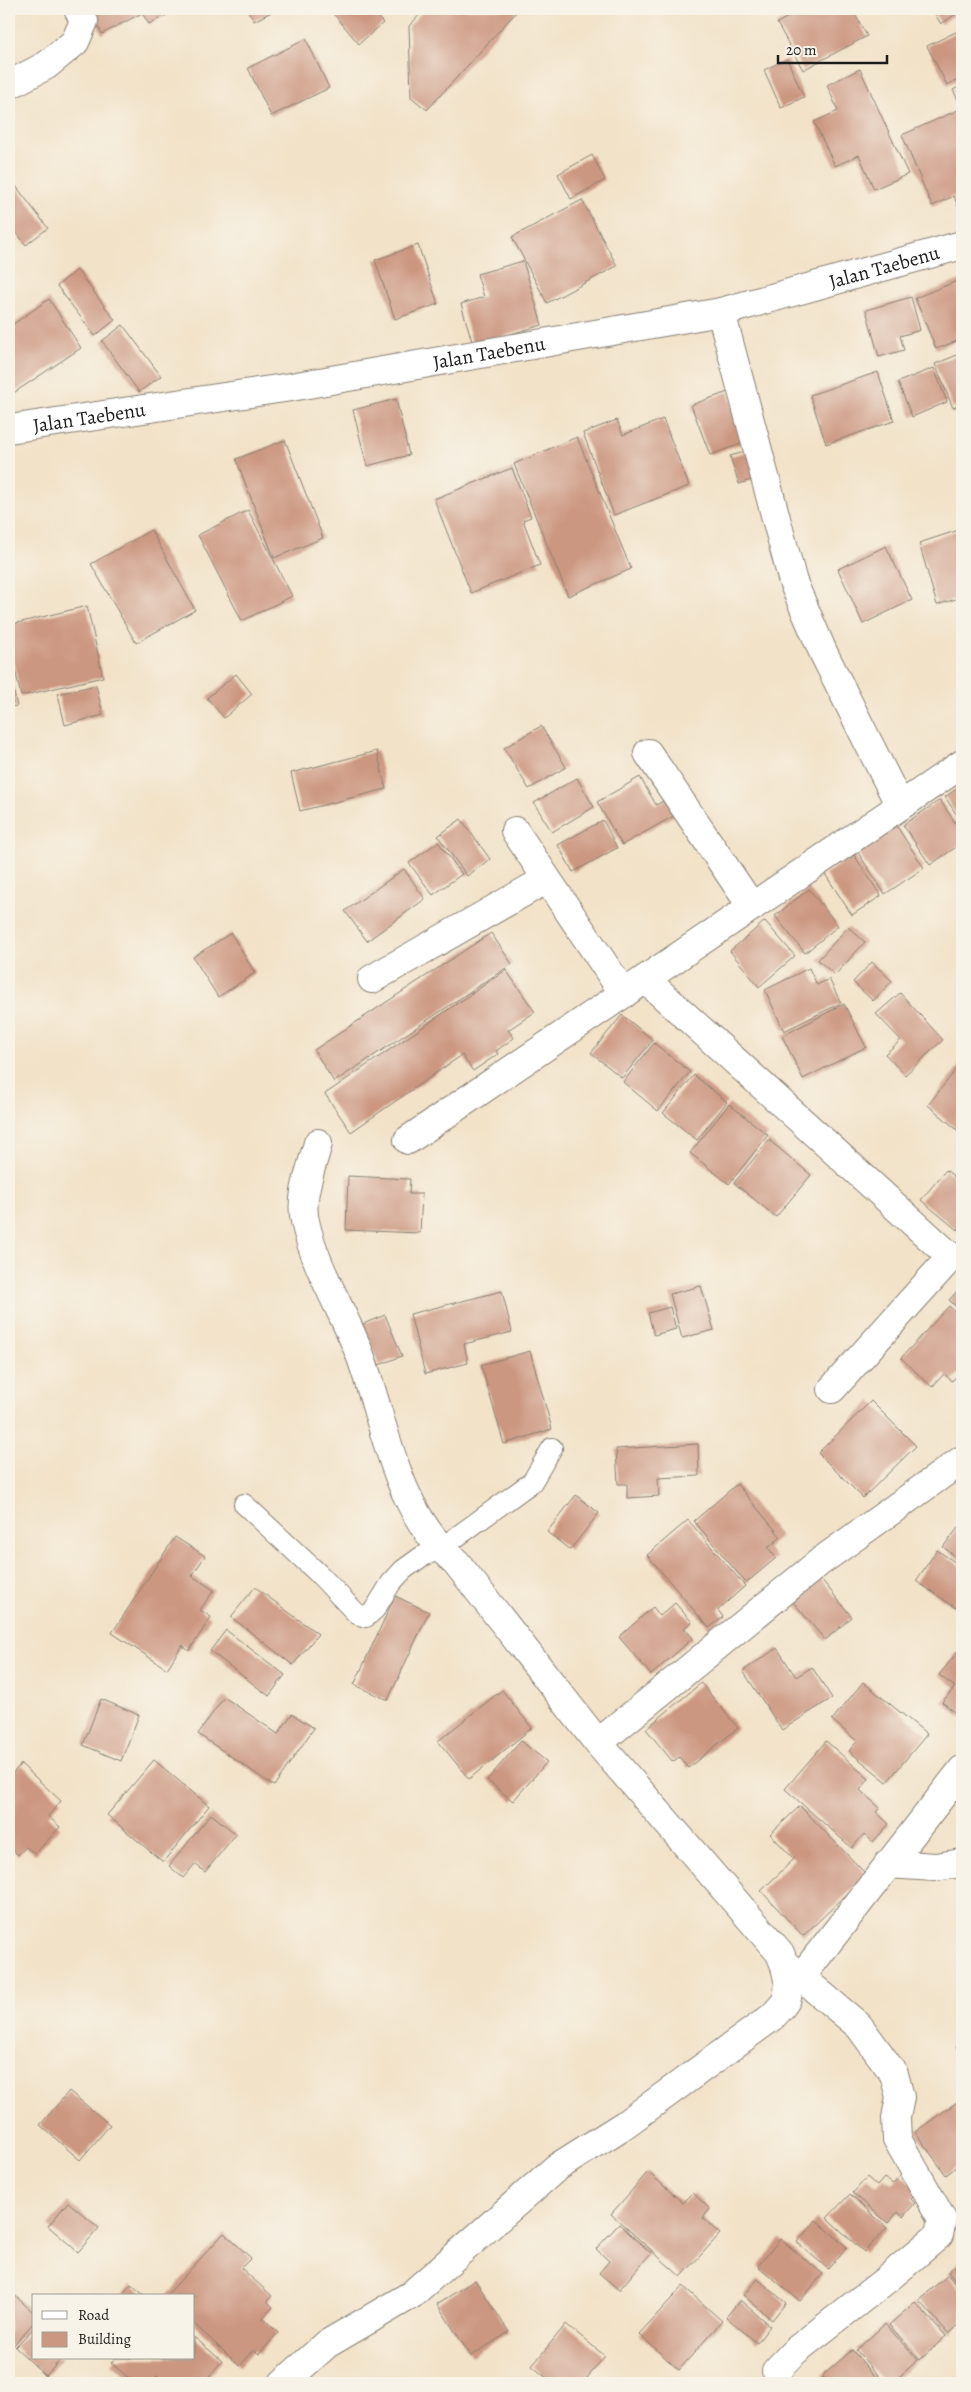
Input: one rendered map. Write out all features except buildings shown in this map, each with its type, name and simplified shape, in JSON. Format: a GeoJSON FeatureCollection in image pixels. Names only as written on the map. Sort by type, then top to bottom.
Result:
{"type":"FeatureCollection","features":[{"type":"Feature","properties":{"kind":"street"},"geometry":{"type":"LineString","coordinates":[[9,85],[47,65],[75,42],[84,21],[78,9]]}},
{"type":"Feature","properties":{"kind":"street","name":"Jalan Taebenu"},"geometry":{"type":"LineString","coordinates":[[9,429],[291,387],[722,312],[962,245]]}},
{"type":"Feature","properties":{"kind":"street"},"geometry":{"type":"LineString","coordinates":[[722,312],[793,582],[823,652],[900,806]]}},
{"type":"Feature","properties":{"kind":"street"},"geometry":{"type":"LineString","coordinates":[[648,753],[752,907]]}},
{"type":"Feature","properties":{"kind":"street"},"geometry":{"type":"LineString","coordinates":[[408,1140],[962,764]]}},
{"type":"Feature","properties":{"kind":"street"},"geometry":{"type":"LineString","coordinates":[[515,831],[547,879],[635,986],[950,1257],[832,1389]]}},
{"type":"Feature","properties":{"kind":"street"},"geometry":{"type":"LineString","coordinates":[[372,979],[547,879]]}},
{"type":"Feature","properties":{"kind":"street"},"geometry":{"type":"LineString","coordinates":[[318,1143],[303,1207],[305,1221],[313,1249],[360,1354],[396,1470],[416,1511],[440,1549],[456,1562],[598,1743],[780,1953],[793,1971],[859,2026],[894,2074],[900,2097],[896,2118],[897,2139],[942,2219],[938,2235],[886,2280],[795,2351],[776,2371]]}},
{"type":"Feature","properties":{"kind":"street"},"geometry":{"type":"LineString","coordinates":[[598,1743],[821,1561],[962,1460]]}},
{"type":"Feature","properties":{"kind":"street"},"geometry":{"type":"LineString","coordinates":[[283,2383],[327,2344],[411,2295],[556,2168],[624,2126],[772,2018],[787,1999],[788,1987],[793,1971],[888,1864],[962,1770]]}},
{"type":"Feature","properties":{"kind":"street"},"geometry":{"type":"LineString","coordinates":[[888,1864],[935,1867],[962,1862]]}},
{"type":"Feature","properties":{"kind":"lane"},"geometry":{"type":"LineString","coordinates":[[244,1504],[320,1575],[357,1614],[366,1617],[375,1609],[391,1583],[403,1570],[421,1557],[440,1549],[532,1482],[552,1448]]}}]}
